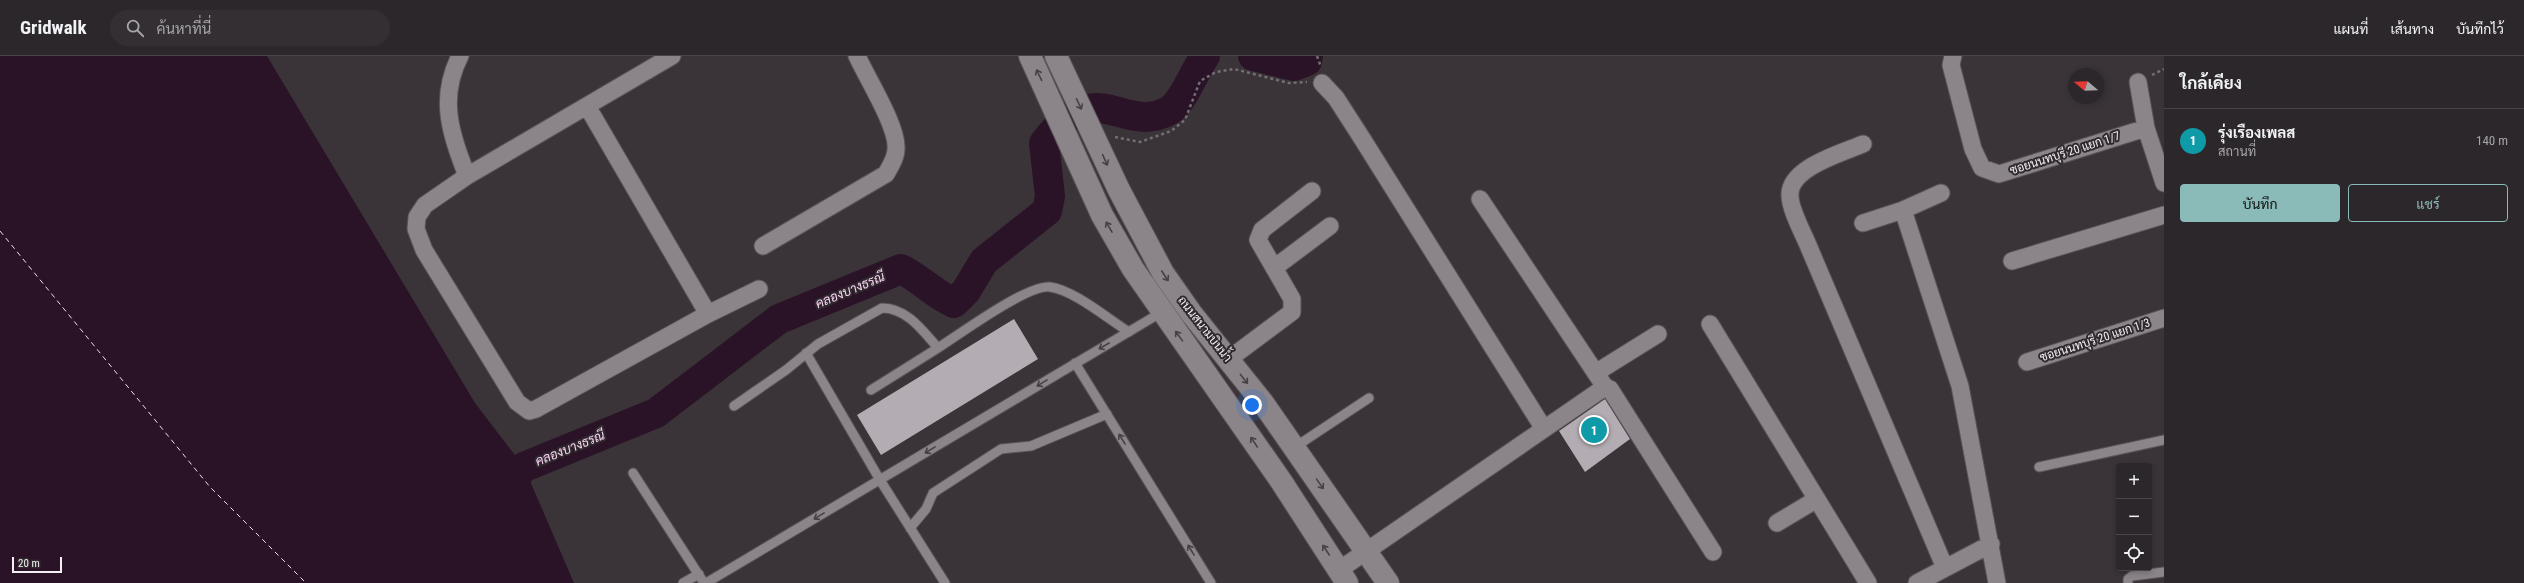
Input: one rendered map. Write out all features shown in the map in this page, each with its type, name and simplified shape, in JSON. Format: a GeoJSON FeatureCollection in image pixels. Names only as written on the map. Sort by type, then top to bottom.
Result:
{"type":"FeatureCollection","features":[{"type":"Feature","properties":{"kind":"main road","name":"ถนนสนามบินน้ำ"},"geometry":{"type":"LineString","coordinates":[[1030,56],[1102,215],[1162,312],[1254,442],[1343,576]]}},
{"type":"Feature","properties":{"kind":"main road","name":"ถนนสนามบินน้ำ"},"geometry":{"type":"LineString","coordinates":[[1056,56],[1139,231],[1163,273],[1191,313],[1229,359],[1295,447],[1388,583]]}},
{"type":"Feature","properties":{"kind":"street"},"geometry":{"type":"LineString","coordinates":[[460,56],[447,92],[448,113],[454,142],[467,176]]}},
{"type":"Feature","properties":{"kind":"street"},"geometry":{"type":"LineString","coordinates":[[672,56],[467,176],[420,210],[416,229],[424,250],[522,408],[529,410],[536,409],[708,314],[759,289]]}},
{"type":"Feature","properties":{"kind":"street"},"geometry":{"type":"LineString","coordinates":[[763,246],[886,174],[892,164],[896,150],[895,134],[857,56]]}},
{"type":"Feature","properties":{"kind":"street","name":"ซอยนนทบุรี 20 แยก 1/7"},"geometry":{"type":"LineString","coordinates":[[1953,56],[1951,65],[1973,149],[1982,168],[1999,174],[2146,128]]}},
{"type":"Feature","properties":{"kind":"street"},"geometry":{"type":"LineString","coordinates":[[2138,82],[2146,128],[2164,183]]}},
{"type":"Feature","properties":{"kind":"street"},"geometry":{"type":"LineString","coordinates":[[1322,83],[1336,98],[1364,140],[1544,430]]}},
{"type":"Feature","properties":{"kind":"street"},"geometry":{"type":"LineString","coordinates":[[587,106],[708,314]]}},
{"type":"Feature","properties":{"kind":"street"},"geometry":{"type":"LineString","coordinates":[[1863,144],[1807,168],[1792,184],[1790,196],[1808,245],[1945,568]]}},
{"type":"Feature","properties":{"kind":"street"},"geometry":{"type":"LineString","coordinates":[[1229,359],[1292,312],[1292,299],[1258,240],[1262,230],[1312,191]]}},
{"type":"Feature","properties":{"kind":"street"},"geometry":{"type":"LineString","coordinates":[[1863,223],[1903,210],[1941,193]]}},
{"type":"Feature","properties":{"kind":"street"},"geometry":{"type":"LineString","coordinates":[[1480,199],[1597,372],[1605,387],[1610,388],[1713,552]]}},
{"type":"Feature","properties":{"kind":"street"},"geometry":{"type":"LineString","coordinates":[[1903,210],[1960,386],[1991,544],[1997,583]]}},
{"type":"Feature","properties":{"kind":"street"},"geometry":{"type":"LineString","coordinates":[[2012,261],[2164,215]]}},
{"type":"Feature","properties":{"kind":"street"},"geometry":{"type":"LineString","coordinates":[[1274,268],[1330,226]]}},
{"type":"Feature","properties":{"kind":"street","name":"ซอยนนทบุรี 20 แยก 1/3"},"geometry":{"type":"LineString","coordinates":[[2027,362],[2164,318]]}},
{"type":"Feature","properties":{"kind":"street"},"geometry":{"type":"LineString","coordinates":[[1710,324],[1868,583]]}},
{"type":"Feature","properties":{"kind":"street"},"geometry":{"type":"LineString","coordinates":[[1597,372],[1658,334]]}},
{"type":"Feature","properties":{"kind":"street"},"geometry":{"type":"LineString","coordinates":[[1343,576],[1366,551],[1605,387]]}},
{"type":"Feature","properties":{"kind":"street"},"geometry":{"type":"LineString","coordinates":[[1776,523],[1817,499]]}},
{"type":"Feature","properties":{"kind":"street"},"geometry":{"type":"LineString","coordinates":[[1923,581],[1991,544]]}},
{"type":"Feature","properties":{"kind":"lane"},"geometry":{"type":"LineString","coordinates":[[871,390],[1029,291],[1041,287],[1050,287],[1064,292],[1129,332]]}},
{"type":"Feature","properties":{"kind":"lane"},"geometry":{"type":"LineString","coordinates":[[734,406],[786,370],[818,344],[882,308],[900,311],[914,321],[938,348]]}},
{"type":"Feature","properties":{"kind":"lane"},"geometry":{"type":"LineString","coordinates":[[633,473],[705,583],[1162,312]]}},
{"type":"Feature","properties":{"kind":"lane"},"geometry":{"type":"LineString","coordinates":[[806,353],[880,480],[945,583]]}},
{"type":"Feature","properties":{"kind":"lane"},"geometry":{"type":"LineString","coordinates":[[1075,363],[1212,583]]}},
{"type":"Feature","properties":{"kind":"lane"},"geometry":{"type":"LineString","coordinates":[[1295,447],[1369,398]]}},
{"type":"Feature","properties":{"kind":"lane"},"geometry":{"type":"LineString","coordinates":[[910,528],[926,510],[933,493],[1001,449],[1031,446],[1106,414]]}},
{"type":"Feature","properties":{"kind":"lane"},"geometry":{"type":"LineString","coordinates":[[2039,467],[2164,440]]}},
{"type":"Feature","properties":{"kind":"lane"},"geometry":{"type":"LineString","coordinates":[[2128,583],[2128,579],[2132,576],[2164,572]]}},
{"type":"Feature","properties":{"kind":"lane"},"geometry":{"type":"LineString","coordinates":[[683,583],[699,574]]}},
{"type":"Feature","properties":{"kind":"path"},"geometry":{"type":"LineString","coordinates":[[1092,131],[1140,142],[1171,131],[1185,120],[1200,81],[1216,72],[1234,69],[1248,70],[1289,83],[1322,83],[1317,56]]}},
{"type":"Feature","properties":{"kind":"shaded area"},"geometry":{"type":"Polygon","coordinates":[[[0,56],[267,56],[475,403],[524,467],[574,583],[0,583],[0,56]]]}},
{"type":"Feature","properties":{"kind":"building"},"geometry":{"type":"Polygon","coordinates":[[[1014,319],[1038,359],[881,455],[857,415],[1014,319]]]}},
{"type":"Feature","properties":{"kind":"building"},"geometry":{"type":"Polygon","coordinates":[[[1605,399],[1630,439],[1585,472],[1559,431],[1605,399]]]}},
{"type":"Feature","properties":{"kind":"waterway","name":"คลองบางธรณี"},"geometry":{"type":"LineString","coordinates":[[497,498],[524,467],[656,413],[779,319],[901,269],[954,303],[966,291],[984,261],[1047,211],[1050,196],[1044,143],[1063,122],[1080,111],[1095,108],[1138,116],[1153,116],[1170,110],[1180,100],[1205,56]]}},
{"type":"Feature","properties":{"kind":"waterway","name":"คลองบางธรณี"},"geometry":{"type":"LineString","coordinates":[[1253,56],[1294,66],[1307,61],[1308,56]]}},
{"type":"Feature","properties":{"kind":"ferry route"},"geometry":{"type":"LineString","coordinates":[[0,231],[210,487],[306,583]]}},
{"type":"Feature","properties":{"kind":"place","name":"รุ่งเรืองเพลส"},"geometry":{"type":"Point","coordinates":[1594,430]}}]}
